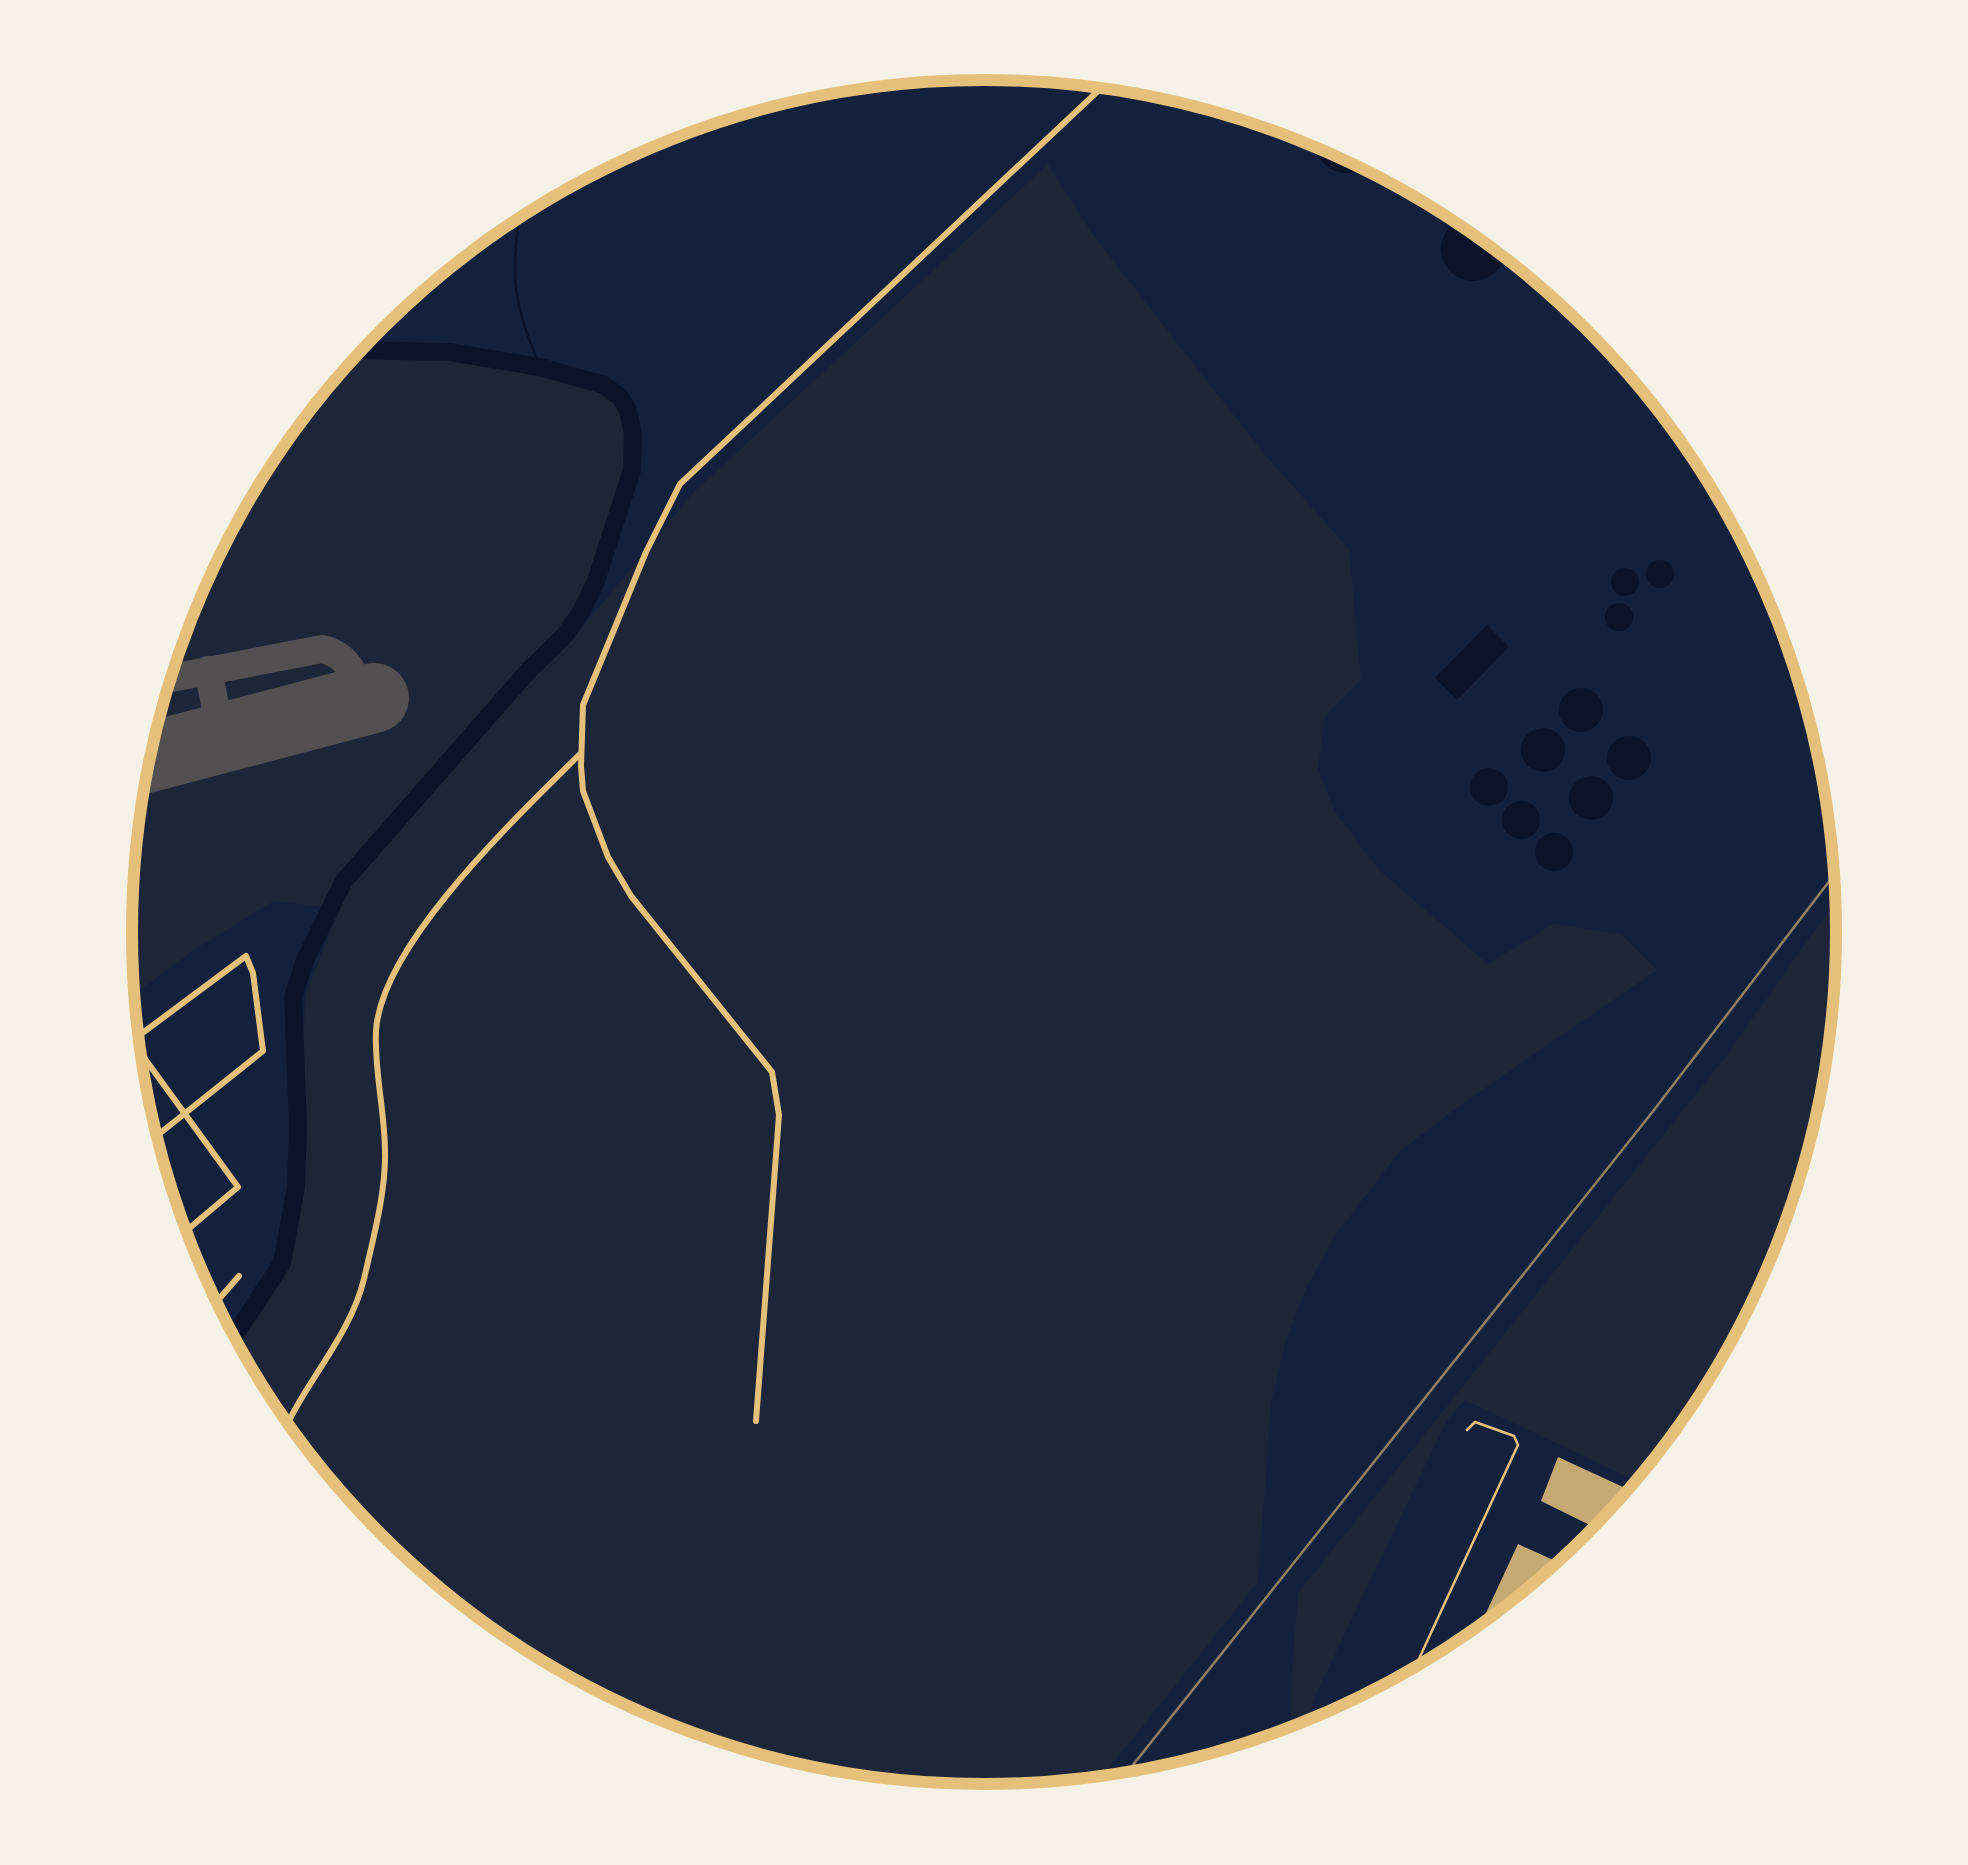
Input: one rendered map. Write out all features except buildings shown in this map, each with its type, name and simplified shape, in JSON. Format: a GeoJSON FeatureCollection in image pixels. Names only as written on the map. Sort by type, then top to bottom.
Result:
{"type":"FeatureCollection","features":[{"type":"Feature","properties":{"kind":"street"},"geometry":{"type":"LineString","coordinates":[[756,1422],[779,1116],[772,1072],[631,896],[608,858],[583,791],[583,705],[646,552],[680,484],[1102,88]]}},
{"type":"Feature","properties":{"kind":"street"},"geometry":{"type":"LineString","coordinates":[[287,1423],[344,1328],[363,1283],[386,1155],[376,1030],[384,989],[423,926],[515,818],[580,754]]}},
{"type":"Feature","properties":{"kind":"street"},"geometry":{"type":"LineString","coordinates":[[138,1036],[246,956],[253,973],[264,1044],[260,1054],[157,1136]]}},
{"type":"Feature","properties":{"kind":"street"},"geometry":{"type":"LineString","coordinates":[[141,1058],[238,1187],[186,1231]]}},
{"type":"Feature","properties":{"kind":"street"},"geometry":{"type":"LineString","coordinates":[[216,1303],[239,1276]]}},
{"type":"Feature","properties":{"kind":"lane"},"geometry":{"type":"LineString","coordinates":[[1415,1668],[1518,1445],[1514,1436],[1483,1422],[1476,1422],[1468,1430]]}},
{"type":"Feature","properties":{"kind":"shaded area"},"geometry":{"type":"Polygon","coordinates":[[[1317,148],[1360,168],[1341,173],[1323,163],[1317,148]]]}},
{"type":"Feature","properties":{"kind":"shaded area"},"geometry":{"type":"Polygon","coordinates":[[[1048,164],[1091,232],[1196,367],[1267,457],[1349,549],[1361,680],[1325,716],[1318,769],[1334,810],[1378,869],[1488,964],[1553,924],[1621,934],[1657,970],[1400,1151],[1337,1233],[1307,1286],[1285,1343],[1271,1404],[1258,1582],[1102,1777],[984,1785],[873,1778],[818,1769],[710,1740],[607,1697],[558,1671],[465,1609],[381,1535],[308,1451],[238,1345],[286,1269],[300,1188],[305,995],[348,888],[573,639],[694,492],[1048,164]]]}},
{"type":"Feature","properties":{"kind":"shaded area"},"geometry":{"type":"Polygon","coordinates":[[[1457,223],[1503,256],[1495,271],[1473,281],[1451,271],[1441,249],[1457,223]]]}},
{"type":"Feature","properties":{"kind":"shaded area"},"geometry":{"type":"Polygon","coordinates":[[[362,350],[444,353],[525,362],[562,370],[616,394],[627,412],[631,438],[623,503],[601,568],[572,625],[344,881],[332,908],[274,901],[194,950],[134,995],[133,877],[148,766],[177,658],[219,555],[275,459],[308,414],[362,350]]]}},
{"type":"Feature","properties":{"kind":"shaded area"},"geometry":{"type":"Polygon","coordinates":[[[1660,560],[1670,564],[1674,574],[1670,584],[1660,588],[1650,584],[1646,574],[1650,564],[1660,560]]]}},
{"type":"Feature","properties":{"kind":"shaded area"},"geometry":{"type":"Polygon","coordinates":[[[1625,568],[1635,572],[1639,582],[1635,592],[1625,596],[1615,592],[1611,582],[1615,572],[1625,568]]]}},
{"type":"Feature","properties":{"kind":"shaded area"},"geometry":{"type":"Polygon","coordinates":[[[1619,603],[1629,607],[1633,617],[1629,627],[1619,631],[1609,627],[1605,617],[1609,607],[1619,603]]]}},
{"type":"Feature","properties":{"kind":"shaded area"},"geometry":{"type":"Polygon","coordinates":[[[1487,625],[1509,647],[1457,700],[1435,678],[1487,625]]]}},
{"type":"Feature","properties":{"kind":"shaded area"},"geometry":{"type":"Polygon","coordinates":[[[1581,688],[1597,694],[1603,710],[1597,726],[1581,732],[1565,726],[1559,710],[1565,694],[1581,688]]]}},
{"type":"Feature","properties":{"kind":"shaded area"},"geometry":{"type":"Polygon","coordinates":[[[1543,728],[1559,734],[1565,750],[1559,766],[1543,772],[1527,766],[1521,750],[1527,734],[1543,728]]]}},
{"type":"Feature","properties":{"kind":"shaded area"},"geometry":{"type":"Polygon","coordinates":[[[1629,736],[1645,742],[1651,758],[1645,774],[1629,780],[1613,774],[1607,758],[1613,742],[1629,736]]]}},
{"type":"Feature","properties":{"kind":"shaded area"},"geometry":{"type":"Polygon","coordinates":[[[1489,768],[1502,774],[1508,787],[1502,800],[1489,806],[1476,800],[1470,787],[1476,774],[1489,768]]]}},
{"type":"Feature","properties":{"kind":"shaded area"},"geometry":{"type":"Polygon","coordinates":[[[1591,776],[1607,782],[1613,798],[1607,814],[1591,820],[1575,814],[1569,798],[1575,782],[1591,776]]]}},
{"type":"Feature","properties":{"kind":"shaded area"},"geometry":{"type":"Polygon","coordinates":[[[1521,801],[1534,807],[1540,820],[1534,833],[1521,839],[1508,833],[1502,820],[1508,807],[1521,801]]]}},
{"type":"Feature","properties":{"kind":"shaded area"},"geometry":{"type":"Polygon","coordinates":[[[1554,833],[1567,839],[1573,852],[1567,865],[1554,871],[1541,865],[1535,852],[1541,839],[1554,833]]]}},
{"type":"Feature","properties":{"kind":"shaded area"},"geometry":{"type":"Polygon","coordinates":[[[1832,906],[1836,907],[1835,988],[1820,1099],[1807,1153],[1772,1259],[1749,1310],[1693,1406],[1636,1481],[1465,1400],[1446,1422],[1317,1692],[1310,1720],[1291,1727],[1298,1593],[1723,1060],[1832,906]]]}},
{"type":"Feature","properties":{"kind":"waterway"},"geometry":{"type":"LineString","coordinates":[[519,218],[515,265],[518,302],[540,367]]}},
{"type":"Feature","properties":{"kind":"waterway"},"geometry":{"type":"LineString","coordinates":[[234,1337],[282,1263],[296,1187],[293,997],[305,960],[344,881],[529,670],[564,636],[581,612],[596,581],[632,470],[633,434],[628,410],[620,397],[604,385],[540,367],[450,352],[362,350]]}},
{"type":"Feature","properties":{"kind":"taxiway"},"geometry":{"type":"LineString","coordinates":[[171,678],[322,649],[345,661],[364,701]]}},
{"type":"Feature","properties":{"kind":"taxiway"},"geometry":{"type":"LineString","coordinates":[[208,670],[222,738]]}},
{"type":"Feature","properties":{"kind":"runway"},"geometry":{"type":"LineString","coordinates":[[150,757],[374,698]]}},
{"type":"Feature","properties":{"kind":"railway"},"geometry":{"type":"LineString","coordinates":[[1127,1773],[1654,1110],[1835,874]]}}]}
